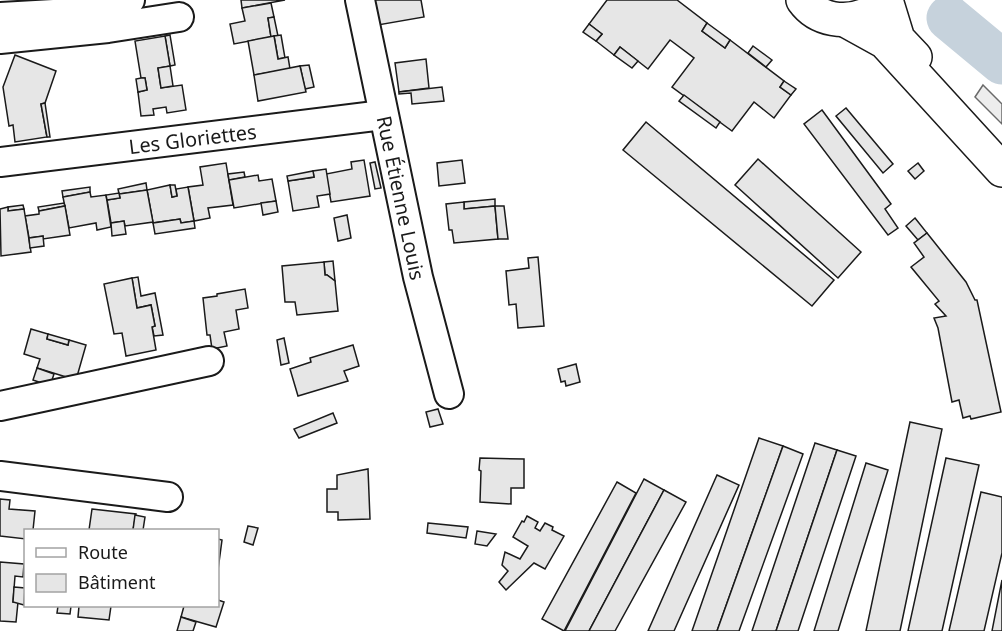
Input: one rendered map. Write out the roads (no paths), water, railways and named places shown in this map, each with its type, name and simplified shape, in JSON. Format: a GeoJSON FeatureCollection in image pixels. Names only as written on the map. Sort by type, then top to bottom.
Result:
{"type":"FeatureCollection","features":[{"type":"Feature","properties":{"kind":"main road"},"geometry":{"type":"LineString","coordinates":[[803,0],[817,14],[832,20],[847,21],[866,16],[876,10],[885,0],[898,39],[1002,147]]}},
{"type":"Feature","properties":{"kind":"main road"},"geometry":{"type":"LineString","coordinates":[[847,21],[885,42],[1002,170]]}},
{"type":"Feature","properties":{"kind":"street"},"geometry":{"type":"LineString","coordinates":[[0,17],[107,11],[130,0]]}},
{"type":"Feature","properties":{"kind":"street","name":"Rue Étienne Louis"},"geometry":{"type":"LineString","coordinates":[[360,0],[418,277],[449,394]]}},
{"type":"Feature","properties":{"kind":"street"},"geometry":{"type":"LineString","coordinates":[[0,39],[108,28],[179,17]]}},
{"type":"Feature","properties":{"kind":"street","name":"Les Gloriettes"},"geometry":{"type":"LineString","coordinates":[[0,162],[383,115]]}},
{"type":"Feature","properties":{"kind":"street"},"geometry":{"type":"LineString","coordinates":[[0,406],[209,361]]}},
{"type":"Feature","properties":{"kind":"street"},"geometry":{"type":"LineString","coordinates":[[0,476],[168,497]]}},
{"type":"Feature","properties":{"kind":"waterway"},"geometry":{"type":"LineString","coordinates":[[949,18],[1002,62]]}}]}
